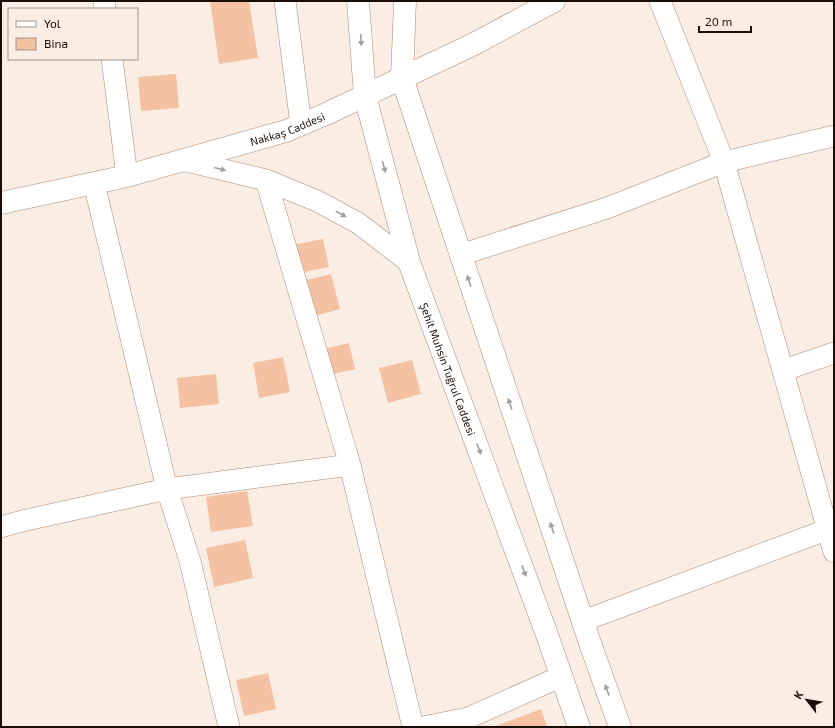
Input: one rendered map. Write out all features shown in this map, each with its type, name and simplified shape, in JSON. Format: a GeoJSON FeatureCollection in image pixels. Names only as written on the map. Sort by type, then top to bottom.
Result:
{"type":"FeatureCollection","features":[{"type":"Feature","properties":{"kind":"main road","name":"Şehit Muhsin Tuğrul Caddesi"},"geometry":{"type":"LineString","coordinates":[[358,1],[365,96],[409,262],[562,676],[579,727]]}},
{"type":"Feature","properties":{"kind":"main road"},"geometry":{"type":"LineString","coordinates":[[405,1],[402,78],[460,255],[620,727]]}},
{"type":"Feature","properties":{"kind":"main road","name":"Nakkaş Caddesi"},"geometry":{"type":"LineString","coordinates":[[1,203],[127,176],[286,131],[365,96],[474,44],[545,4]]}},
{"type":"Feature","properties":{"kind":"street"},"geometry":{"type":"LineString","coordinates":[[286,1],[301,125]]}},
{"type":"Feature","properties":{"kind":"street"},"geometry":{"type":"LineString","coordinates":[[660,1],[724,162],[831,528],[834,552]]}},
{"type":"Feature","properties":{"kind":"street"},"geometry":{"type":"LineString","coordinates":[[112,60],[127,176]]}},
{"type":"Feature","properties":{"kind":"street"},"geometry":{"type":"LineString","coordinates":[[460,255],[607,208],[724,162],[834,136]]}},
{"type":"Feature","properties":{"kind":"street"},"geometry":{"type":"LineString","coordinates":[[182,160],[266,180],[317,201],[358,223],[409,262]]}},
{"type":"Feature","properties":{"kind":"street"},"geometry":{"type":"LineString","coordinates":[[266,180],[350,465],[413,727]]}},
{"type":"Feature","properties":{"kind":"street"},"geometry":{"type":"LineString","coordinates":[[94,183],[167,489],[190,561],[229,727]]}},
{"type":"Feature","properties":{"kind":"street"},"geometry":{"type":"LineString","coordinates":[[784,370],[834,353]]}},
{"type":"Feature","properties":{"kind":"street"},"geometry":{"type":"LineString","coordinates":[[1,527],[167,489],[350,465]]}},
{"type":"Feature","properties":{"kind":"street"},"geometry":{"type":"LineString","coordinates":[[583,621],[831,528]]}},
{"type":"Feature","properties":{"kind":"street"},"geometry":{"type":"LineString","coordinates":[[423,727],[468,718],[562,676]]}},
{"type":"Feature","properties":{"kind":"building"},"geometry":{"type":"Polygon","coordinates":[[[210,1],[249,1],[258,58],[219,64],[210,1]]]}},
{"type":"Feature","properties":{"kind":"building"},"geometry":{"type":"Polygon","coordinates":[[[176,74],[179,108],[141,111],[138,77],[176,74]]]}},
{"type":"Feature","properties":{"kind":"building"},"geometry":{"type":"Polygon","coordinates":[[[323,239],[329,267],[299,273],[293,245],[323,239]]]}},
{"type":"Feature","properties":{"kind":"building"},"geometry":{"type":"Polygon","coordinates":[[[331,274],[340,309],[315,316],[306,280],[331,274]]]}},
{"type":"Feature","properties":{"kind":"building"},"geometry":{"type":"Polygon","coordinates":[[[349,343],[355,369],[329,375],[323,349],[349,343]]]}},
{"type":"Feature","properties":{"kind":"building"},"geometry":{"type":"Polygon","coordinates":[[[283,357],[290,392],[259,398],[253,363],[283,357]]]}},
{"type":"Feature","properties":{"kind":"building"},"geometry":{"type":"Polygon","coordinates":[[[412,360],[421,394],[388,403],[379,368],[412,360]]]}},
{"type":"Feature","properties":{"kind":"building"},"geometry":{"type":"Polygon","coordinates":[[[216,374],[219,404],[180,408],[177,378],[216,374]]]}},
{"type":"Feature","properties":{"kind":"building"},"geometry":{"type":"Polygon","coordinates":[[[247,491],[253,526],[211,532],[206,497],[247,491]]]}},
{"type":"Feature","properties":{"kind":"building"},"geometry":{"type":"Polygon","coordinates":[[[245,540],[253,578],[214,587],[206,548],[245,540]]]}},
{"type":"Feature","properties":{"kind":"building"},"geometry":{"type":"Polygon","coordinates":[[[268,673],[276,709],[244,716],[236,680],[268,673]]]}},
{"type":"Feature","properties":{"kind":"building"},"geometry":{"type":"Polygon","coordinates":[[[541,709],[547,727],[493,727],[541,709]]]}}]}
